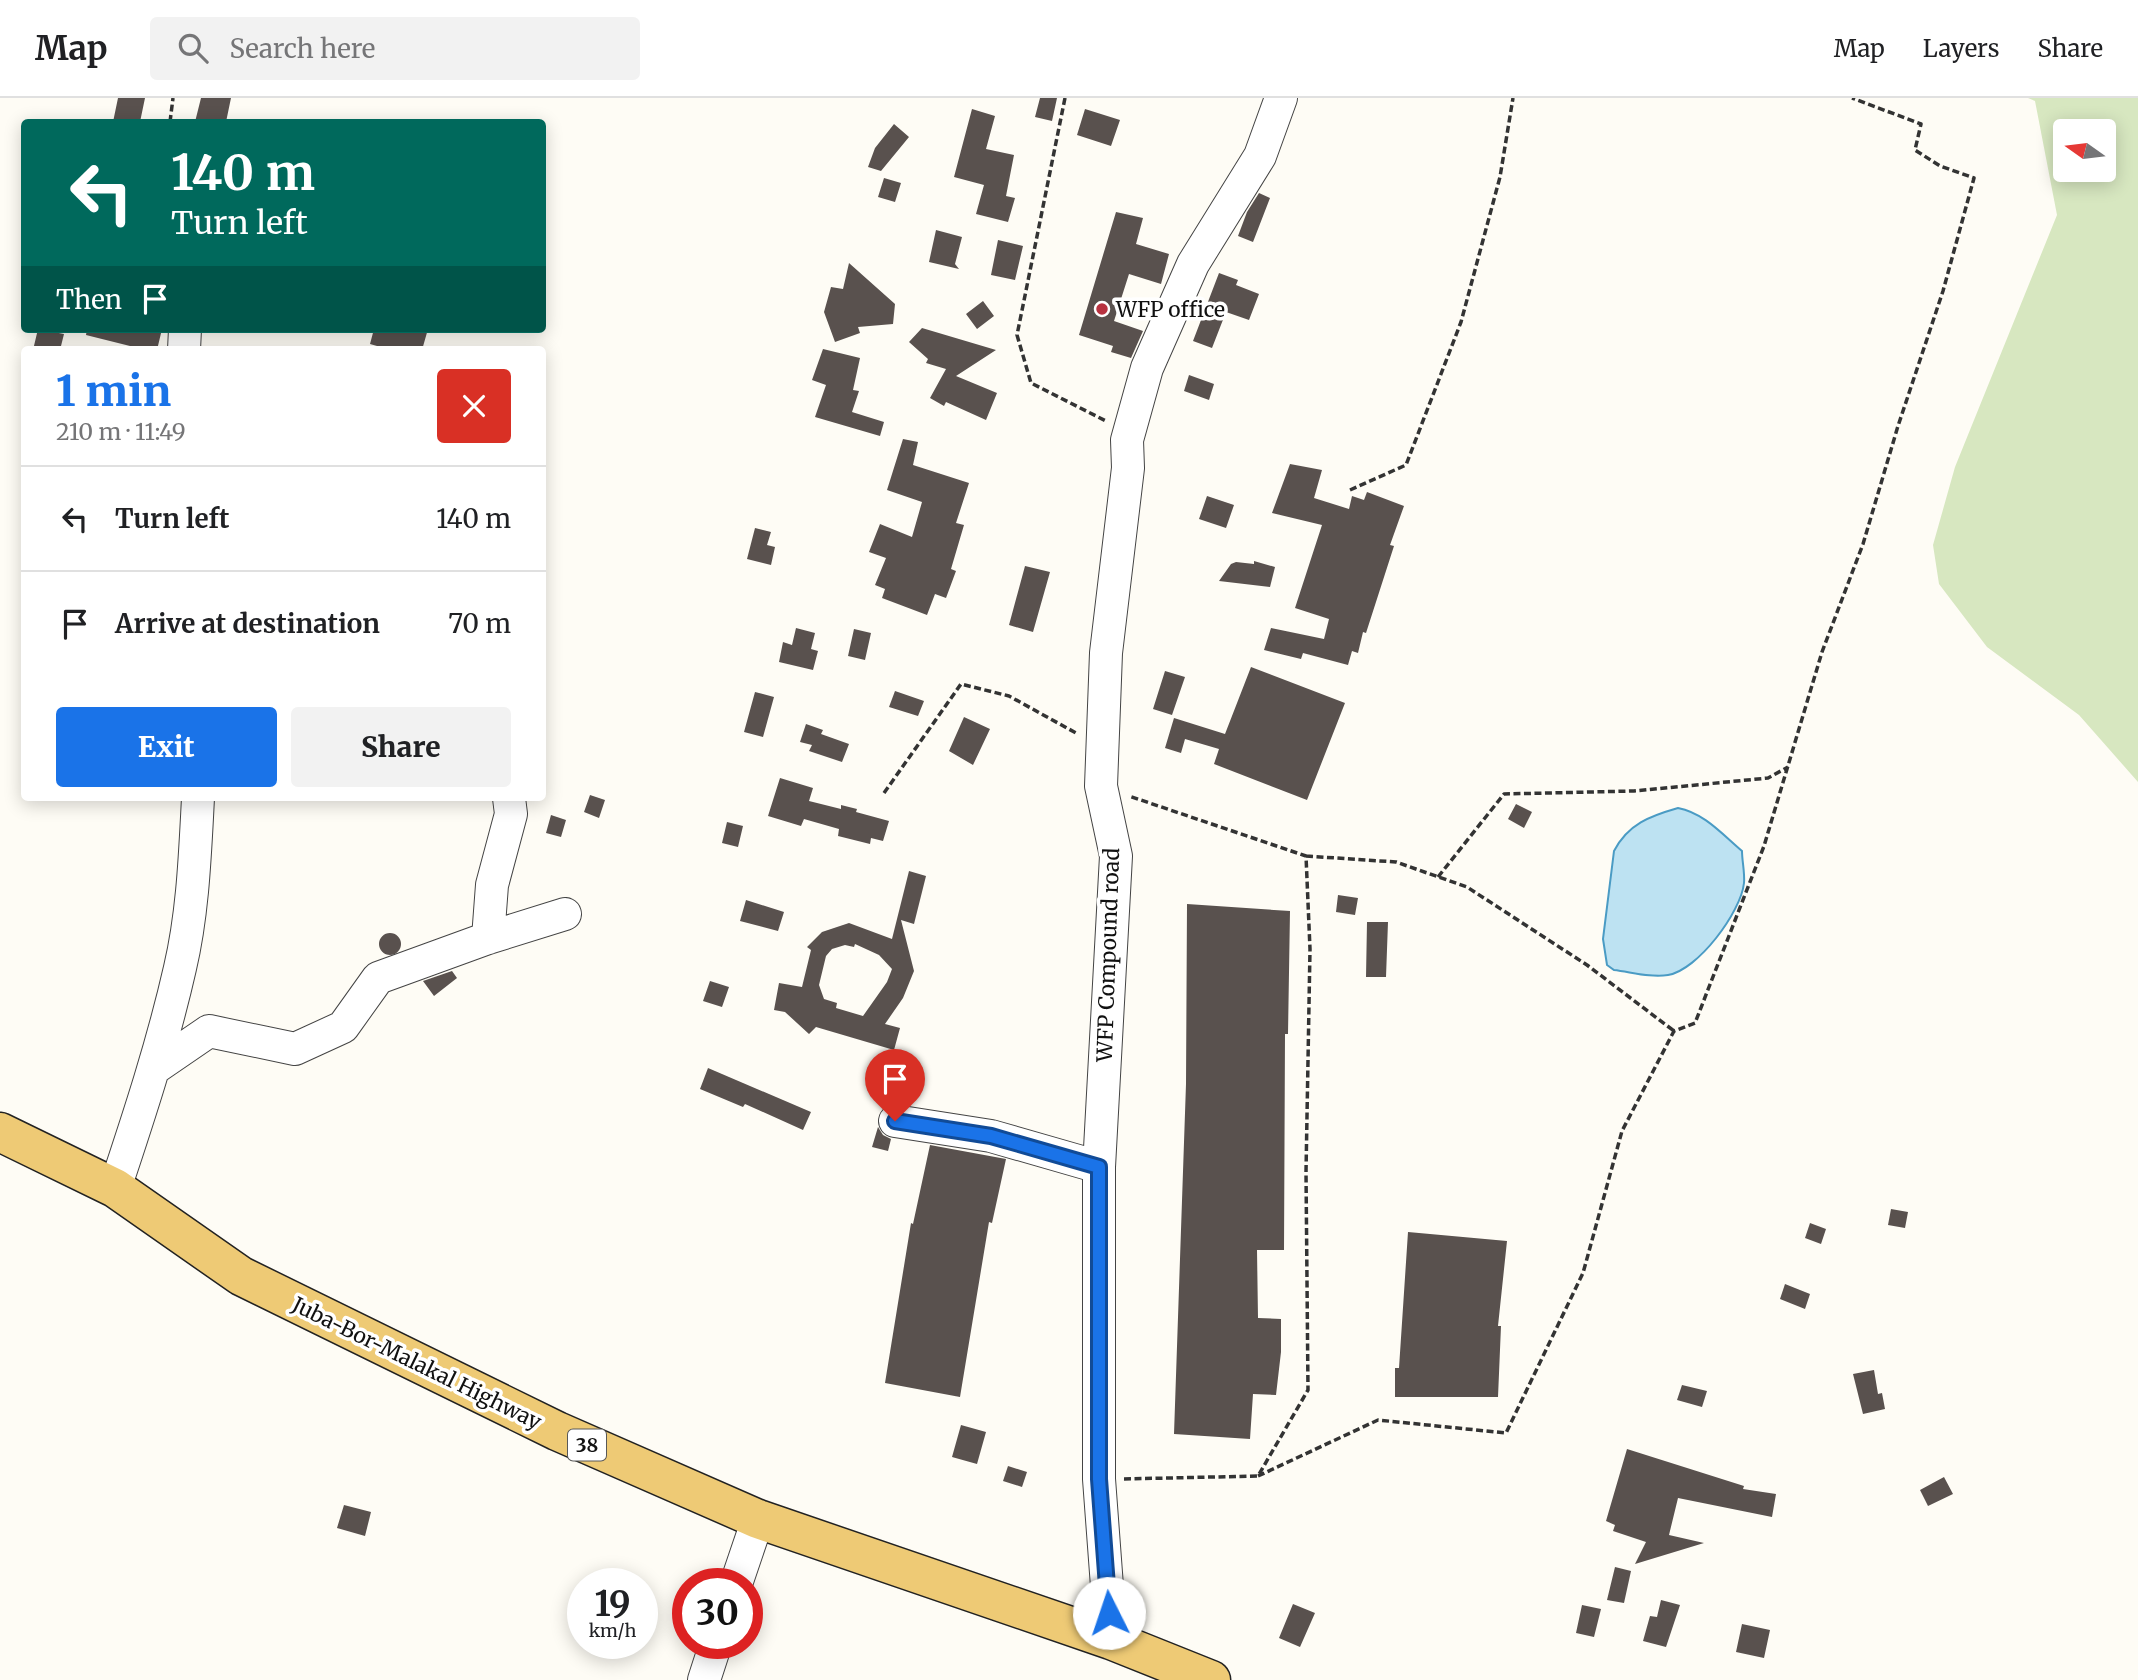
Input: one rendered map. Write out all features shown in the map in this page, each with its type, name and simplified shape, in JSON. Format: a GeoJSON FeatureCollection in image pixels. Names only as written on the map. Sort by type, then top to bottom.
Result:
{"type":"FeatureCollection","features":[{"type":"Feature","properties":{"kind":"main road","name":"Juba-Bor-Malakal Highway"},"geometry":{"type":"LineString","coordinates":[[0,1132],[115,1188],[242,1276],[556,1431],[758,1520],[1111,1640],[1211,1680]]}},
{"type":"Feature","properties":{"kind":"street","name":"WFP Compound road"},"geometry":{"type":"LineString","coordinates":[[1111,1640],[1099,1479],[1099,1167],[1116,856],[1101,786],[1106,653],[1128,468],[1127,440],[1147,368],[1193,264],[1260,156],[1281,98]]}},
{"type":"Feature","properties":{"kind":"street"},"geometry":{"type":"LineString","coordinates":[[115,1188],[155,1068],[181,965],[195,857],[198,801]]}},
{"type":"Feature","properties":{"kind":"street"},"geometry":{"type":"LineString","coordinates":[[488,938],[492,885],[511,814],[509,801]]}},
{"type":"Feature","properties":{"kind":"street"},"geometry":{"type":"LineString","coordinates":[[155,1068],[209,1031],[295,1049],[342,1027],[378,978],[488,938],[565,914]]}},
{"type":"Feature","properties":{"kind":"street"},"geometry":{"type":"LineString","coordinates":[[895,1121],[991,1136],[1099,1167]]}},
{"type":"Feature","properties":{"kind":"street"},"geometry":{"type":"LineString","coordinates":[[742,1568],[758,1520]]}},
{"type":"Feature","properties":{"kind":"street"},"geometry":{"type":"LineString","coordinates":[[704,1680],[711,1659]]}},
{"type":"Feature","properties":{"kind":"path"},"geometry":{"type":"LineString","coordinates":[[170,119],[173,98]]}},
{"type":"Feature","properties":{"kind":"path"},"geometry":{"type":"LineString","coordinates":[[1065,98],[1017,335],[1031,383],[1105,420],[1127,440]]}},
{"type":"Feature","properties":{"kind":"path"},"geometry":{"type":"LineString","coordinates":[[1350,490],[1406,465],[1461,321],[1500,177],[1513,98]]}},
{"type":"Feature","properties":{"kind":"path"},"geometry":{"type":"LineString","coordinates":[[1099,1479],[1258,1476],[1378,1420],[1506,1433],[1583,1272],[1622,1131],[1674,1031],[1695,1023],[1764,846],[1822,652],[1863,544],[1898,426],[1943,291],[1974,178],[1940,166],[1915,150],[1921,124],[1852,98]]}},
{"type":"Feature","properties":{"kind":"path"},"geometry":{"type":"LineString","coordinates":[[884,793],[961,684],[1009,696],[1076,732],[1081,743]]}},
{"type":"Feature","properties":{"kind":"path"},"geometry":{"type":"LineString","coordinates":[[1438,877],[1504,794],[1634,791],[1768,778],[1788,767]]}},
{"type":"Feature","properties":{"kind":"path"},"geometry":{"type":"LineString","coordinates":[[1101,786],[1306,856],[1396,862],[1467,887],[1587,965],[1674,1031]]}},
{"type":"Feature","properties":{"kind":"path"},"geometry":{"type":"LineString","coordinates":[[1258,1476],[1308,1390],[1306,1172],[1310,949],[1306,856]]}},
{"type":"Feature","properties":{"kind":"green space"},"geometry":{"type":"Polygon","coordinates":[[[2028,98],[2138,98],[2138,782],[2079,715],[1987,647],[1939,584],[1933,545],[1955,467],[2057,215],[2035,101],[2028,98]]]}},
{"type":"Feature","properties":{"kind":"water"},"geometry":{"type":"Polygon","coordinates":[[[1678,808],[1704,819],[1742,851],[1744,883],[1741,895],[1727,924],[1716,938],[1692,963],[1680,971],[1655,976],[1614,970],[1607,965],[1603,939],[1614,851],[1626,834],[1641,822],[1678,808]]]}},
{"type":"Feature","properties":{"kind":"building"},"geometry":{"type":"Polygon","coordinates":[[[118,98],[145,98],[141,119],[114,119],[118,98]]]}},
{"type":"Feature","properties":{"kind":"building"},"geometry":{"type":"Polygon","coordinates":[[[201,98],[231,98],[227,119],[196,119],[201,98]]]}},
{"type":"Feature","properties":{"kind":"building"},"geometry":{"type":"Polygon","coordinates":[[[1040,98],[1057,98],[1052,121],[1035,117],[1040,98]]]}},
{"type":"Feature","properties":{"kind":"building"},"geometry":{"type":"Polygon","coordinates":[[[972,109],[995,116],[986,149],[1014,155],[1006,196],[1015,198],[1008,222],[976,214],[984,185],[954,177],[972,109]]]}},
{"type":"Feature","properties":{"kind":"building"},"geometry":{"type":"Polygon","coordinates":[[[1085,109],[1120,120],[1111,146],[1077,135],[1085,109]]]}},
{"type":"Feature","properties":{"kind":"building"},"geometry":{"type":"Polygon","coordinates":[[[894,124],[909,137],[881,171],[868,167],[875,148],[894,124]]]}},
{"type":"Feature","properties":{"kind":"building"},"geometry":{"type":"Polygon","coordinates":[[[884,178],[901,183],[895,202],[878,197],[884,178]]]}},
{"type":"Feature","properties":{"kind":"building"},"geometry":{"type":"Polygon","coordinates":[[[1259,193],[1270,198],[1253,242],[1238,236],[1247,212],[1259,193]]]}},
{"type":"Feature","properties":{"kind":"building","name":"WFP office"},"geometry":{"type":"Polygon","coordinates":[[[1116,212],[1143,218],[1136,244],[1169,254],[1161,284],[1129,274],[1114,321],[1143,331],[1131,358],[1111,352],[1113,346],[1079,335],[1116,212]]]}},
{"type":"Feature","properties":{"kind":"building"},"geometry":{"type":"Polygon","coordinates":[[[936,230],[962,237],[955,264],[959,269],[929,262],[936,230]]]}},
{"type":"Feature","properties":{"kind":"building"},"geometry":{"type":"Polygon","coordinates":[[[998,240],[1023,246],[1015,280],[991,275],[998,240]]]}},
{"type":"Feature","properties":{"kind":"building"},"geometry":{"type":"Polygon","coordinates":[[[849,263],[895,304],[893,324],[858,327],[860,333],[835,342],[824,312],[831,287],[843,289],[849,263]]]}},
{"type":"Feature","properties":{"kind":"building"},"geometry":{"type":"Polygon","coordinates":[[[1219,273],[1238,280],[1236,285],[1259,294],[1249,320],[1226,312],[1212,348],[1193,341],[1219,273]]]}},
{"type":"Feature","properties":{"kind":"building"},"geometry":{"type":"Polygon","coordinates":[[[983,301],[994,316],[977,329],[966,314],[983,301]]]}},
{"type":"Feature","properties":{"kind":"building"},"geometry":{"type":"Polygon","coordinates":[[[922,328],[996,350],[956,376],[997,393],[986,420],[946,402],[944,406],[930,398],[946,369],[926,363],[928,359],[909,342],[922,328]]]}},
{"type":"Feature","properties":{"kind":"building"},"geometry":{"type":"Polygon","coordinates":[[[37,333],[64,334],[61,346],[34,346],[37,333]]]}},
{"type":"Feature","properties":{"kind":"building"},"geometry":{"type":"Polygon","coordinates":[[[161,333],[158,346],[130,346],[86,335],[161,333]]]}},
{"type":"Feature","properties":{"kind":"building"},"geometry":{"type":"Polygon","coordinates":[[[373,333],[427,333],[423,346],[370,344],[373,333]]]}},
{"type":"Feature","properties":{"kind":"building"},"geometry":{"type":"Polygon","coordinates":[[[823,349],[860,358],[853,390],[859,391],[852,412],[884,422],[880,436],[815,417],[826,385],[812,380],[823,349]]]}},
{"type":"Feature","properties":{"kind":"building"},"geometry":{"type":"Polygon","coordinates":[[[1189,375],[1214,384],[1209,400],[1184,391],[1189,375]]]}},
{"type":"Feature","properties":{"kind":"building"},"geometry":{"type":"Polygon","coordinates":[[[903,439],[918,442],[913,465],[969,483],[956,523],[964,525],[951,569],[956,571],[946,598],[935,594],[927,615],[882,598],[885,589],[875,585],[886,558],[869,552],[880,524],[912,537],[922,502],[887,490],[903,439]]]}},
{"type":"Feature","properties":{"kind":"building"},"geometry":{"type":"Polygon","coordinates":[[[1290,464],[1322,470],[1314,498],[1349,509],[1352,496],[1364,500],[1367,492],[1404,506],[1390,545],[1394,546],[1366,633],[1363,632],[1358,653],[1352,651],[1348,665],[1303,653],[1301,659],[1264,650],[1271,628],[1324,639],[1329,619],[1295,608],[1322,525],[1272,513],[1290,464]]]}},
{"type":"Feature","properties":{"kind":"building"},"geometry":{"type":"Polygon","coordinates":[[[1207,496],[1234,505],[1226,528],[1199,519],[1207,496]]]}},
{"type":"Feature","properties":{"kind":"building"},"geometry":{"type":"Polygon","coordinates":[[[755,528],[771,532],[767,545],[775,547],[771,565],[747,559],[755,528]]]}},
{"type":"Feature","properties":{"kind":"building"},"geometry":{"type":"Polygon","coordinates":[[[1254,561],[1275,567],[1270,587],[1219,581],[1231,564],[1254,564],[1254,561]]]}},
{"type":"Feature","properties":{"kind":"building"},"geometry":{"type":"Polygon","coordinates":[[[1025,566],[1050,572],[1033,632],[1009,625],[1025,566]]]}},
{"type":"Feature","properties":{"kind":"building"},"geometry":{"type":"Polygon","coordinates":[[[796,628],[815,633],[811,649],[818,651],[813,670],[779,662],[783,642],[792,645],[796,628]]]}},
{"type":"Feature","properties":{"kind":"building"},"geometry":{"type":"Polygon","coordinates":[[[854,629],[871,633],[865,660],[848,656],[854,629]]]}},
{"type":"Feature","properties":{"kind":"building"},"geometry":{"type":"Polygon","coordinates":[[[1251,667],[1345,703],[1307,800],[1214,764],[1219,749],[1185,739],[1181,753],[1165,748],[1174,718],[1225,734],[1251,667]]]}},
{"type":"Feature","properties":{"kind":"building"},"geometry":{"type":"Polygon","coordinates":[[[1165,671],[1185,677],[1172,715],[1153,709],[1165,671]]]}},
{"type":"Feature","properties":{"kind":"building"},"geometry":{"type":"Polygon","coordinates":[[[895,691],[924,701],[918,716],[889,707],[895,691]]]}},
{"type":"Feature","properties":{"kind":"building"},"geometry":{"type":"Polygon","coordinates":[[[755,692],[774,697],[763,737],[744,732],[755,692]]]}},
{"type":"Feature","properties":{"kind":"building"},"geometry":{"type":"Polygon","coordinates":[[[964,717],[990,729],[973,765],[949,751],[964,717]]]}},
{"type":"Feature","properties":{"kind":"building"},"geometry":{"type":"Polygon","coordinates":[[[806,724],[823,730],[821,734],[849,744],[842,762],[809,751],[812,745],[800,742],[806,724]]]}},
{"type":"Feature","properties":{"kind":"building"},"geometry":{"type":"Polygon","coordinates":[[[780,778],[813,788],[809,801],[841,809],[841,805],[857,809],[856,812],[889,821],[883,841],[871,838],[870,844],[838,836],[839,829],[804,819],[801,826],[768,816],[780,778]]]}},
{"type":"Feature","properties":{"kind":"building"},"geometry":{"type":"Polygon","coordinates":[[[590,795],[605,800],[599,818],[584,812],[590,795]]]}},
{"type":"Feature","properties":{"kind":"building"},"geometry":{"type":"Polygon","coordinates":[[[1516,804],[1532,812],[1524,828],[1508,819],[1516,804]]]}},
{"type":"Feature","properties":{"kind":"building"},"geometry":{"type":"Polygon","coordinates":[[[551,815],[566,820],[561,837],[546,833],[551,815]]]}},
{"type":"Feature","properties":{"kind":"building"},"geometry":{"type":"Polygon","coordinates":[[[727,822],[743,826],[738,847],[722,843],[727,822]]]}},
{"type":"Feature","properties":{"kind":"building"},"geometry":{"type":"Polygon","coordinates":[[[909,871],[926,876],[914,924],[901,920],[914,971],[903,998],[885,1024],[900,1028],[894,1050],[816,1027],[809,1034],[785,1012],[774,1010],[779,983],[802,987],[811,950],[807,947],[822,932],[849,923],[892,939],[909,871]],[[855,944],[854,947],[845,945],[832,949],[826,956],[819,985],[824,999],[837,1003],[836,1008],[863,1016],[887,982],[892,969],[879,955],[855,944]]]}},
{"type":"Feature","properties":{"kind":"building"},"geometry":{"type":"Polygon","coordinates":[[[1338,895],[1358,898],[1355,915],[1336,912],[1338,895]]]}},
{"type":"Feature","properties":{"kind":"building"},"geometry":{"type":"Polygon","coordinates":[[[746,900],[784,912],[778,931],[740,921],[746,900]]]}},
{"type":"Feature","properties":{"kind":"building"},"geometry":{"type":"Polygon","coordinates":[[[1187,904],[1290,911],[1288,1034],[1285,1034],[1284,1250],[1257,1250],[1258,1318],[1281,1319],[1281,1352],[1276,1395],[1253,1394],[1250,1439],[1174,1434],[1186,1084],[1187,904]]]}},
{"type":"Feature","properties":{"kind":"building"},"geometry":{"type":"Polygon","coordinates":[[[1367,922],[1388,922],[1386,977],[1366,977],[1367,922]]]}},
{"type":"Feature","properties":{"kind":"building"},"geometry":{"type":"Polygon","coordinates":[[[390,933],[398,936],[401,944],[398,952],[390,955],[382,952],[379,944],[382,936],[390,933]]]}},
{"type":"Feature","properties":{"kind":"building"},"geometry":{"type":"Polygon","coordinates":[[[452,971],[457,978],[434,996],[423,981],[452,971]]]}},
{"type":"Feature","properties":{"kind":"building"},"geometry":{"type":"Polygon","coordinates":[[[710,981],[729,987],[722,1007],[703,1001],[710,981]]]}},
{"type":"Feature","properties":{"kind":"building"},"geometry":{"type":"Polygon","coordinates":[[[708,1068],[811,1112],[803,1130],[745,1104],[743,1107],[700,1089],[708,1068]]]}},
{"type":"Feature","properties":{"kind":"building"},"geometry":{"type":"Polygon","coordinates":[[[879,1072],[894,1076],[890,1093],[874,1089],[879,1072]]]}},
{"type":"Feature","properties":{"kind":"building"},"geometry":{"type":"Polygon","coordinates":[[[878,1127],[883,1135],[891,1139],[888,1151],[872,1147],[878,1127]]]}},
{"type":"Feature","properties":{"kind":"building"},"geometry":{"type":"Polygon","coordinates":[[[930,1145],[1006,1159],[992,1223],[989,1222],[960,1397],[885,1383],[911,1223],[913,1224],[930,1145]]]}},
{"type":"Feature","properties":{"kind":"building"},"geometry":{"type":"Polygon","coordinates":[[[1891,1209],[1908,1212],[1905,1228],[1888,1225],[1891,1209]]]}},
{"type":"Feature","properties":{"kind":"building"},"geometry":{"type":"Polygon","coordinates":[[[1810,1223],[1826,1229],[1821,1244],[1805,1238],[1810,1223]]]}},
{"type":"Feature","properties":{"kind":"building"},"geometry":{"type":"Polygon","coordinates":[[[1408,1232],[1507,1241],[1498,1326],[1501,1326],[1498,1397],[1395,1397],[1395,1368],[1399,1368],[1408,1232]]]}},
{"type":"Feature","properties":{"kind":"building"},"geometry":{"type":"Polygon","coordinates":[[[1785,1284],[1810,1294],[1805,1309],[1780,1299],[1785,1284]]]}},
{"type":"Feature","properties":{"kind":"building"},"geometry":{"type":"Polygon","coordinates":[[[1874,1370],[1878,1394],[1882,1393],[1885,1409],[1863,1414],[1853,1374],[1874,1370]]]}},
{"type":"Feature","properties":{"kind":"building"},"geometry":{"type":"Polygon","coordinates":[[[1682,1385],[1707,1391],[1702,1407],[1677,1400],[1682,1385]]]}},
{"type":"Feature","properties":{"kind":"building"},"geometry":{"type":"Polygon","coordinates":[[[961,1425],[986,1432],[977,1464],[952,1457],[961,1425]]]}},
{"type":"Feature","properties":{"kind":"building"},"geometry":{"type":"Polygon","coordinates":[[[1627,1449],[1744,1486],[1743,1489],[1776,1494],[1772,1517],[1678,1498],[1669,1535],[1704,1543],[1635,1564],[1646,1542],[1613,1531],[1615,1525],[1606,1521],[1627,1449]]]}},
{"type":"Feature","properties":{"kind":"building"},"geometry":{"type":"Polygon","coordinates":[[[1008,1466],[1027,1472],[1022,1487],[1003,1481],[1008,1466]]]}},
{"type":"Feature","properties":{"kind":"building"},"geometry":{"type":"Polygon","coordinates":[[[1944,1477],[1953,1494],[1928,1506],[1920,1490],[1944,1477]]]}},
{"type":"Feature","properties":{"kind":"building"},"geometry":{"type":"Polygon","coordinates":[[[344,1505],[371,1512],[365,1536],[337,1528],[344,1505]]]}},
{"type":"Feature","properties":{"kind":"building"},"geometry":{"type":"Polygon","coordinates":[[[1615,1567],[1631,1571],[1624,1603],[1607,1600],[1615,1567]]]}},
{"type":"Feature","properties":{"kind":"building"},"geometry":{"type":"Polygon","coordinates":[[[1661,1600],[1680,1605],[1666,1647],[1643,1641],[1650,1616],[1657,1617],[1661,1600]]]}},
{"type":"Feature","properties":{"kind":"building"},"geometry":{"type":"Polygon","coordinates":[[[1293,1604],[1315,1613],[1300,1647],[1279,1638],[1293,1604]]]}},
{"type":"Feature","properties":{"kind":"building"},"geometry":{"type":"Polygon","coordinates":[[[1582,1605],[1601,1609],[1594,1637],[1576,1633],[1582,1605]]]}},
{"type":"Feature","properties":{"kind":"building"},"geometry":{"type":"Polygon","coordinates":[[[1742,1624],[1770,1630],[1764,1658],[1736,1652],[1742,1624]]]}},
{"type":"Feature","properties":{"kind":"place","name":"WFP office"},"geometry":{"type":"Point","coordinates":[1102,309]}},
{"type":"Feature","properties":{"kind":"route"},"geometry":{"type":"LineString","coordinates":[[895,1121],[991,1136],[1099,1167],[1099,1479],[1109,1613]]}}]}
